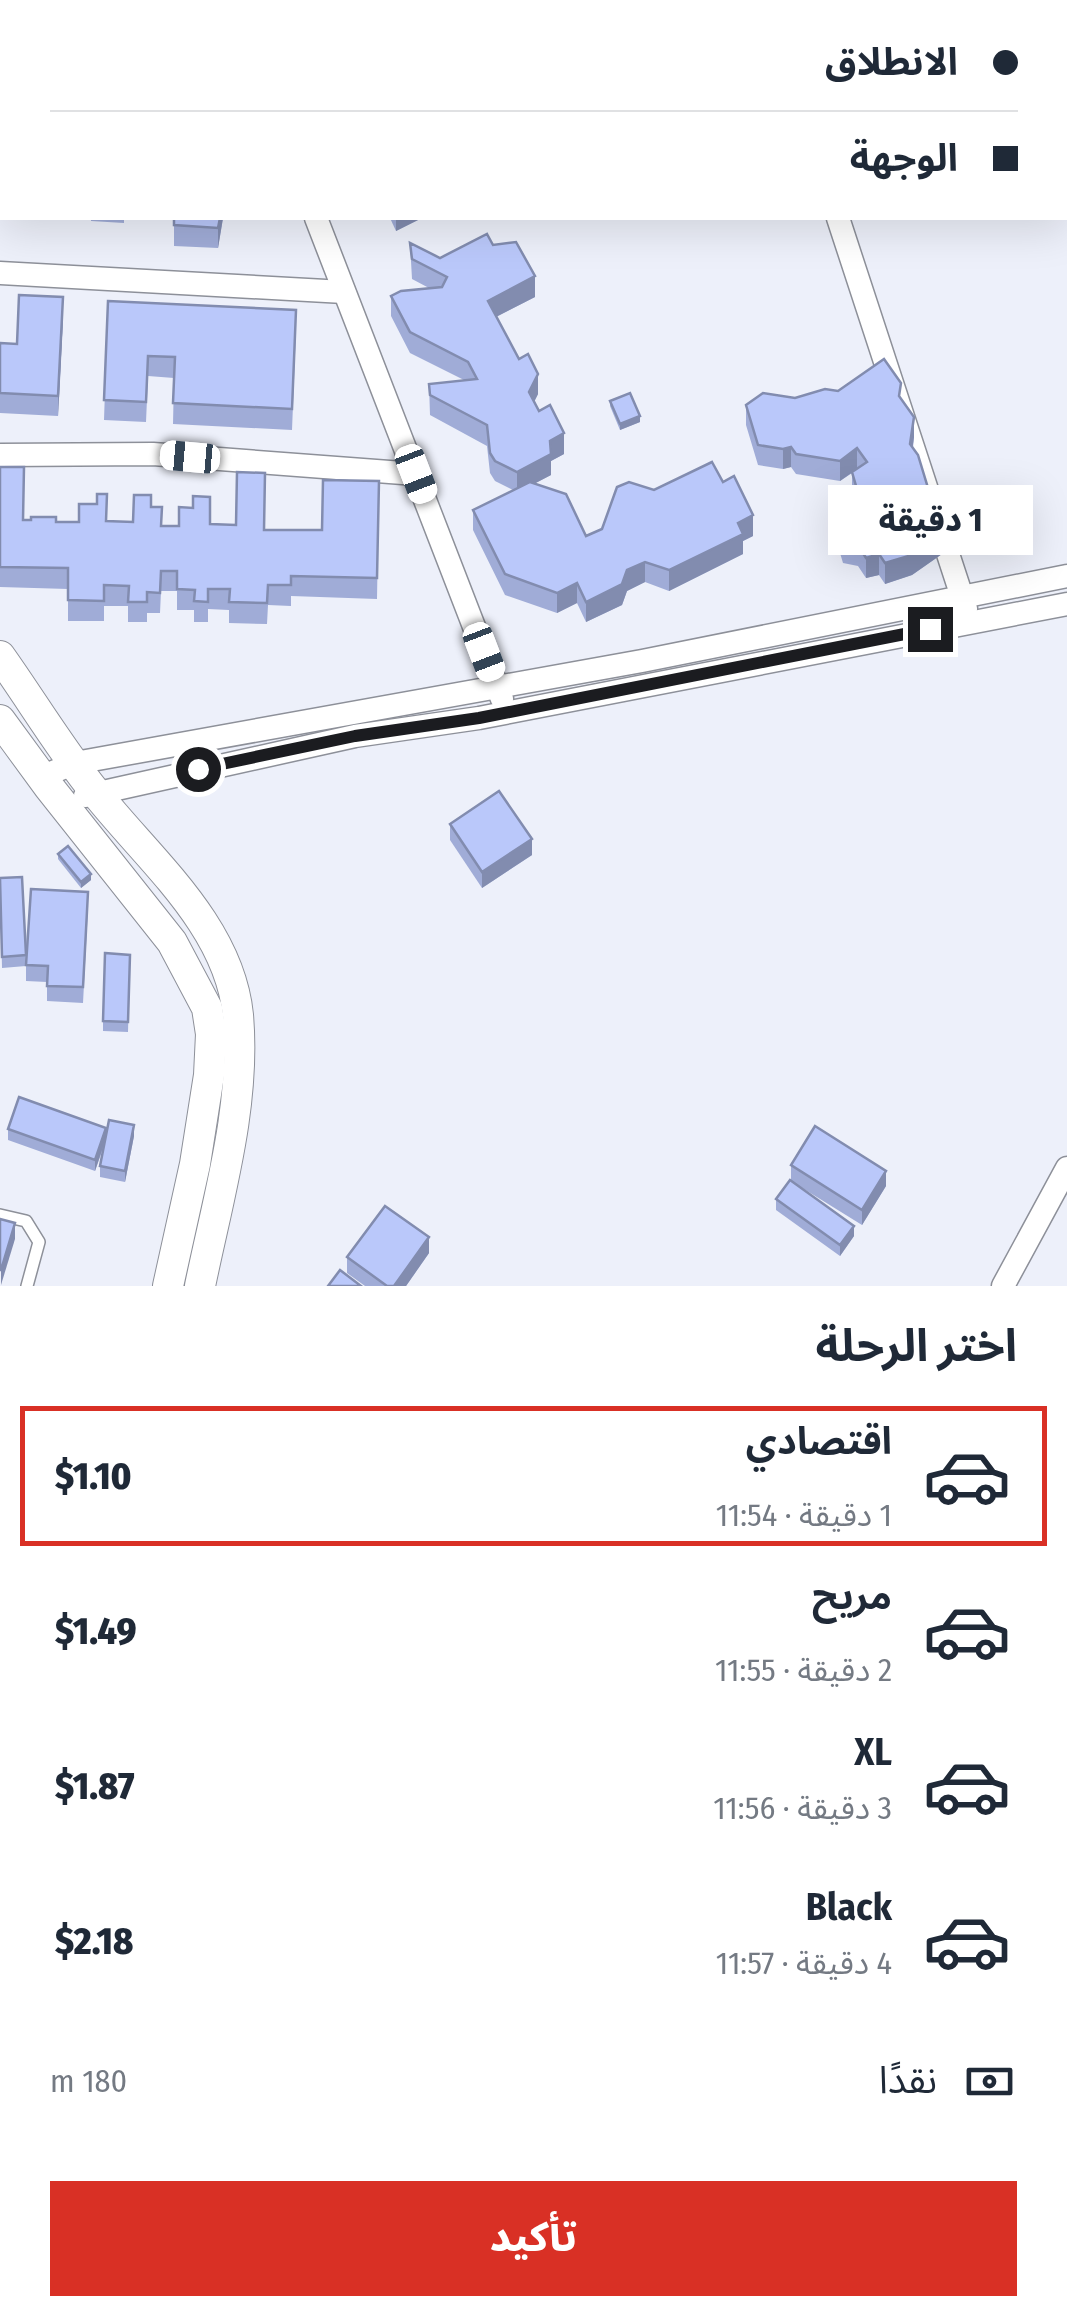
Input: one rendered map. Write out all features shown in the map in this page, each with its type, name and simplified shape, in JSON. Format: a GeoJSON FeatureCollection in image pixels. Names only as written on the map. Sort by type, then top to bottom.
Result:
{"type":"FeatureCollection","features":[{"type":"Feature","properties":{"kind":"main road"},"geometry":{"type":"LineString","coordinates":[[0,656],[94,792],[193,909],[222,954],[230,977],[238,1014],[239,1086],[200,1286]]}},
{"type":"Feature","properties":{"kind":"main road"},"geometry":{"type":"LineString","coordinates":[[0,720],[172,942],[207,1008],[211,1034],[206,1093],[168,1286]]}},
{"type":"Feature","properties":{"kind":"street"},"geometry":{"type":"LineString","coordinates":[[317,220],[506,713]]}},
{"type":"Feature","properties":{"kind":"street"},"geometry":{"type":"LineString","coordinates":[[839,220],[964,596],[968,622]]}},
{"type":"Feature","properties":{"kind":"street"},"geometry":{"type":"LineString","coordinates":[[0,273],[344,292]]}},
{"type":"Feature","properties":{"kind":"street"},"geometry":{"type":"LineString","coordinates":[[0,454],[153,454],[416,474]]}},
{"type":"Feature","properties":{"kind":"street"},"geometry":{"type":"LineString","coordinates":[[42,777],[74,763],[897,612],[1067,576]]}},
{"type":"Feature","properties":{"kind":"street"},"geometry":{"type":"LineString","coordinates":[[63,805],[94,792],[355,736],[506,713],[1067,604]]}},
{"type":"Feature","properties":{"kind":"street"},"geometry":{"type":"LineString","coordinates":[[1004,1286],[1065,1176]]}},
{"type":"Feature","properties":{"kind":"lane"},"geometry":{"type":"LineString","coordinates":[[0,1215],[26,1220],[39,1242],[28,1286]]}},
{"type":"Feature","properties":{"kind":"building"},"geometry":{"type":"Polygon","coordinates":[[[174,220],[220,220],[218,228],[174,225],[174,220]]]}},
{"type":"Feature","properties":{"kind":"building"},"geometry":{"type":"Polygon","coordinates":[[[487,234],[493,245],[516,242],[535,276],[488,301],[519,359],[528,354],[538,374],[529,392],[539,411],[550,405],[564,433],[550,441],[551,454],[517,472],[495,461],[490,453],[487,425],[430,395],[429,384],[477,379],[468,362],[410,332],[391,296],[401,291],[442,287],[447,277],[412,259],[410,243],[440,258],[487,234]]]}},
{"type":"Feature","properties":{"kind":"building"},"geometry":{"type":"Polygon","coordinates":[[[19,295],[63,297],[58,396],[0,393],[0,343],[17,344],[19,295]]]}},
{"type":"Feature","properties":{"kind":"building"},"geometry":{"type":"Polygon","coordinates":[[[108,301],[296,310],[292,409],[173,403],[175,357],[148,356],[146,402],[104,400],[108,301]]]}},
{"type":"Feature","properties":{"kind":"building"},"geometry":{"type":"Polygon","coordinates":[[[884,359],[901,383],[899,396],[914,417],[910,444],[918,455],[942,534],[912,555],[885,563],[879,554],[866,558],[858,545],[843,543],[837,523],[871,528],[895,511],[867,507],[859,496],[852,472],[867,462],[857,448],[840,461],[796,454],[791,447],[758,445],[746,405],[763,393],[795,398],[825,389],[838,391],[884,359]]]}},
{"type":"Feature","properties":{"kind":"building"},"geometry":{"type":"Polygon","coordinates":[[[630,393],[640,416],[620,424],[610,401],[630,393]]]}},
{"type":"Feature","properties":{"kind":"building"},"geometry":{"type":"Polygon","coordinates":[[[712,462],[723,482],[734,476],[753,515],[738,523],[743,534],[669,570],[645,562],[627,570],[622,584],[586,602],[577,583],[557,593],[505,574],[473,510],[530,482],[566,494],[586,536],[602,529],[617,487],[629,482],[654,490],[712,462]]]}},
{"type":"Feature","properties":{"kind":"building"},"geometry":{"type":"Polygon","coordinates":[[[0,467],[24,467],[23,520],[56,517],[56,522],[79,522],[79,504],[97,504],[97,494],[107,494],[106,521],[133,522],[134,495],[151,495],[151,507],[162,507],[161,526],[179,526],[179,507],[193,508],[193,496],[210,497],[210,524],[236,525],[237,472],[265,473],[264,530],[322,530],[323,480],[379,481],[377,578],[291,576],[291,585],[268,585],[267,603],[229,602],[230,589],[208,589],[208,602],[194,601],[195,590],[177,589],[177,571],[161,571],[160,593],[147,592],[147,602],[128,602],[129,586],[104,585],[104,601],[68,600],[68,568],[0,567],[0,467]]]}},
{"type":"Feature","properties":{"kind":"building"},"geometry":{"type":"Polygon","coordinates":[[[499,791],[532,839],[482,872],[450,824],[499,791]]]}},
{"type":"Feature","properties":{"kind":"building"},"geometry":{"type":"Polygon","coordinates":[[[68,846],[91,874],[81,882],[58,854],[68,846]]]}},
{"type":"Feature","properties":{"kind":"building"},"geometry":{"type":"Polygon","coordinates":[[[22,877],[26,955],[2,957],[0,878],[22,877]]]}},
{"type":"Feature","properties":{"kind":"building"},"geometry":{"type":"Polygon","coordinates":[[[31,889],[88,892],[83,987],[47,986],[48,966],[26,965],[31,889]]]}},
{"type":"Feature","properties":{"kind":"building"},"geometry":{"type":"Polygon","coordinates":[[[105,953],[130,955],[128,1022],[103,1021],[105,953]]]}},
{"type":"Feature","properties":{"kind":"building"},"geometry":{"type":"Polygon","coordinates":[[[19,1097],[106,1128],[95,1160],[8,1129],[19,1097]]]}},
{"type":"Feature","properties":{"kind":"building"},"geometry":{"type":"Polygon","coordinates":[[[109,1120],[134,1125],[125,1171],[100,1166],[109,1120]]]}},
{"type":"Feature","properties":{"kind":"building"},"geometry":{"type":"Polygon","coordinates":[[[815,1126],[886,1171],[862,1210],[791,1165],[815,1126]]]}},
{"type":"Feature","properties":{"kind":"building"},"geometry":{"type":"Polygon","coordinates":[[[790,1180],[854,1226],[840,1245],[776,1199],[790,1180]]]}},
{"type":"Feature","properties":{"kind":"building"},"geometry":{"type":"Polygon","coordinates":[[[385,1206],[429,1237],[394,1286],[387,1286],[347,1257],[385,1206]]]}},
{"type":"Feature","properties":{"kind":"building"},"geometry":{"type":"Polygon","coordinates":[[[0,1219],[15,1223],[1,1270],[0,1269],[0,1219]]]}},
{"type":"Feature","properties":{"kind":"building"},"geometry":{"type":"Polygon","coordinates":[[[340,1270],[361,1286],[328,1286],[340,1270]]]}},
{"type":"Feature","properties":{"kind":"route"},"geometry":{"type":"LineString","coordinates":[[198,769],[355,736],[479,718],[692,678],[930,629]]}}]}
